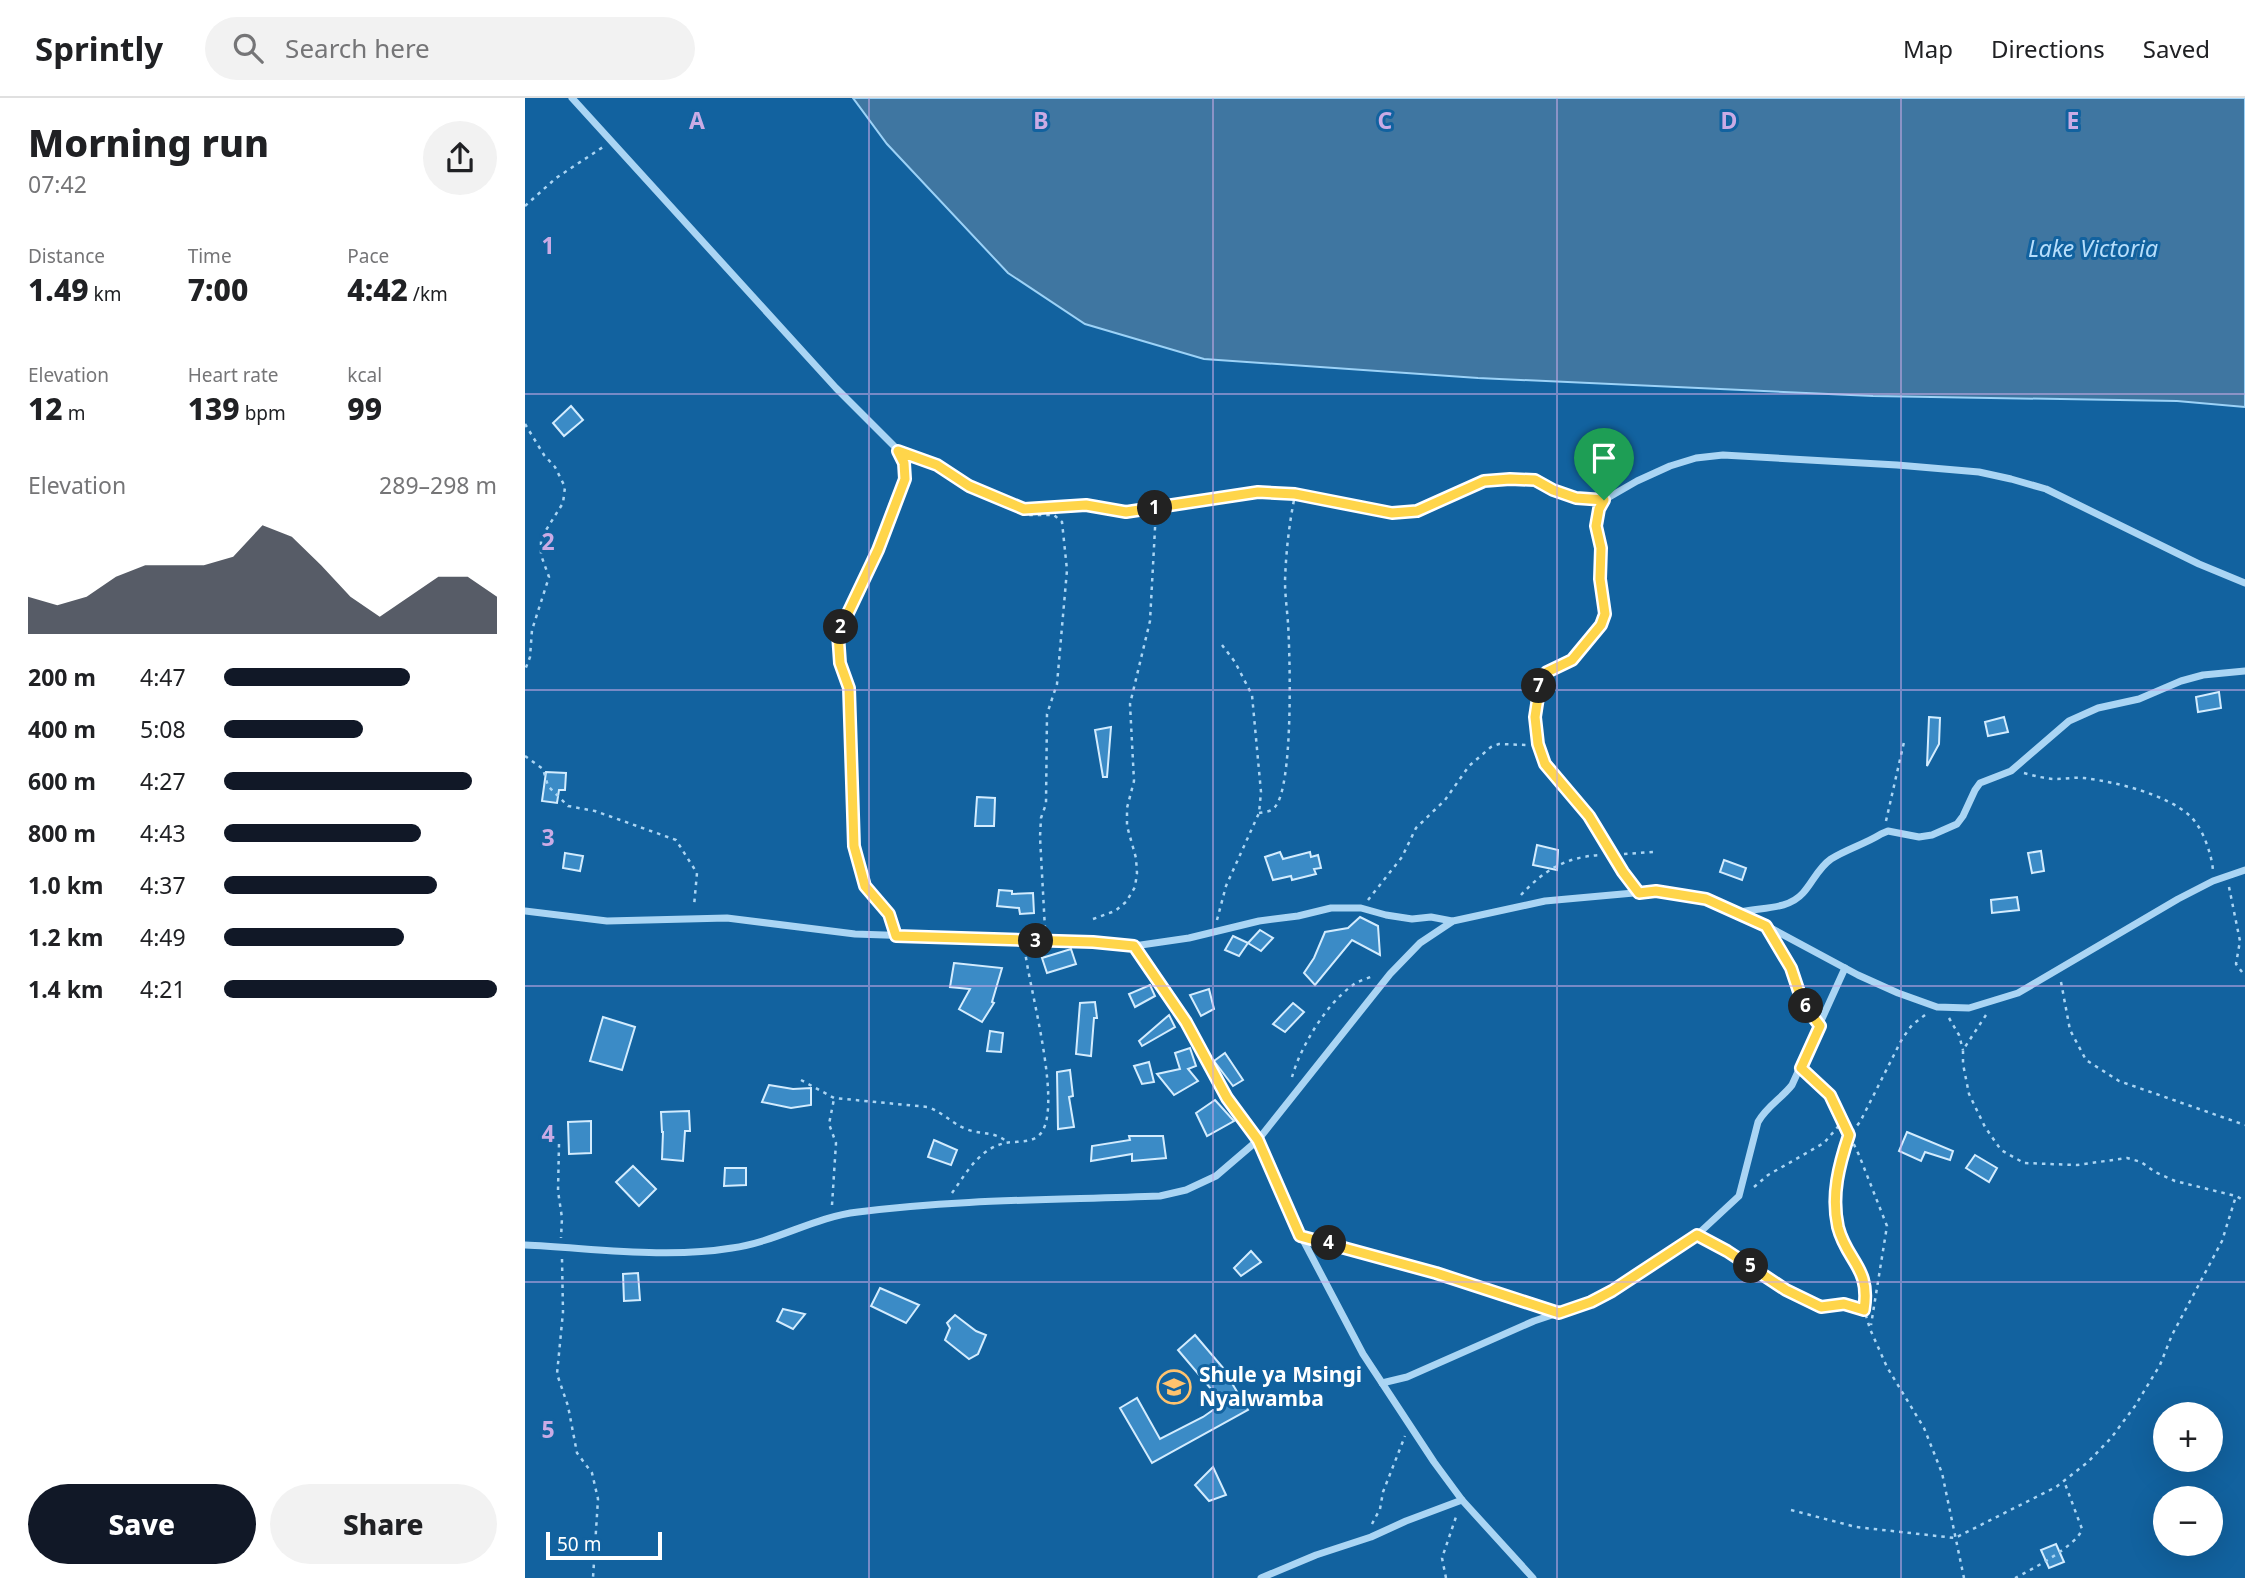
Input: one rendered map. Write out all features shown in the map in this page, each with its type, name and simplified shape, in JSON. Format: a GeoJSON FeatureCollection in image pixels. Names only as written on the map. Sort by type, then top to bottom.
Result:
{"type":"FeatureCollection","features":[{"type":"Feature","properties":{"kind":"street"},"geometry":{"type":"LineString","coordinates":[[572,98],[836,388],[898,451],[904,463],[905,479],[878,550],[838,634],[840,663],[849,688],[854,846],[865,886],[889,914],[896,936]]}},
{"type":"Feature","properties":{"kind":"street"},"geometry":{"type":"LineString","coordinates":[[1639,893],[1589,816],[1545,764],[1538,744],[1535,717],[1541,678],[1547,672],[1572,660],[1601,625],[1605,614],[1600,579],[1601,548],[1596,526],[1599,509],[1604,500],[1637,481],[1696,458],[1723,455],[1759,455],[1979,472],[2046,489],[2188,559],[2245,583]]}},
{"type":"Feature","properties":{"kind":"street"},"geometry":{"type":"LineString","coordinates":[[1741,912],[1764,907],[1781,907],[1794,902],[1824,864],[1888,831],[1919,837],[1957,824],[1980,783],[2011,771],[2069,721],[2098,709],[2139,699],[2181,681],[2203,675],[2245,671]]}},
{"type":"Feature","properties":{"kind":"street"},"geometry":{"type":"LineString","coordinates":[[525,911],[607,921],[727,918],[855,934],[1093,942],[1134,946],[1215,933],[1259,920],[1298,916],[1331,908],[1361,908],[1412,919],[1431,917],[1453,921],[1545,901],[1656,891],[1706,899],[1741,912],[1898,993],[1940,1007],[1969,1008],[1993,1003],[2018,993],[2213,881],[2245,870]]}},
{"type":"Feature","properties":{"kind":"street"},"geometry":{"type":"LineString","coordinates":[[525,1245],[688,1252],[731,1249],[754,1244],[831,1215],[945,1205],[1160,1196],[1186,1190],[1216,1176],[1258,1140],[1390,974],[1420,943],[1453,921]]}},
{"type":"Feature","properties":{"kind":"street"},"geometry":{"type":"LineString","coordinates":[[1134,946],[1186,1022],[1227,1098],[1258,1140],[1300,1236],[1363,1354],[1462,1500],[1533,1578]]}},
{"type":"Feature","properties":{"kind":"street"},"geometry":{"type":"LineString","coordinates":[[1382,1383],[1407,1377],[1534,1321],[1591,1302],[1697,1235],[1739,1196],[1758,1122],[1763,1112],[1788,1090],[1801,1068],[1845,968]]}},
{"type":"Feature","properties":{"kind":"street"},"geometry":{"type":"LineString","coordinates":[[1261,1578],[1462,1500]]}},
{"type":"Feature","properties":{"kind":"path"},"geometry":{"type":"LineString","coordinates":[[525,206],[556,178],[611,141]]}},
{"type":"Feature","properties":{"kind":"path"},"geometry":{"type":"LineString","coordinates":[[525,424],[544,455],[555,467],[565,487],[563,503],[541,538],[541,555],[549,577],[532,630],[530,657],[525,670]]}},
{"type":"Feature","properties":{"kind":"path"},"geometry":{"type":"LineString","coordinates":[[898,451],[937,465],[969,486],[1024,509],[1086,505],[1126,512],[1258,492],[1295,494],[1392,513],[1417,511],[1484,481],[1510,479],[1535,480],[1576,498],[1604,500]]}},
{"type":"Feature","properties":{"kind":"path"},"geometry":{"type":"LineString","coordinates":[[1259,813],[1270,811],[1279,801],[1290,740],[1285,583],[1289,525],[1295,494]]}},
{"type":"Feature","properties":{"kind":"path"},"geometry":{"type":"LineString","coordinates":[[1093,919],[1115,911],[1126,902],[1136,880],[1136,858],[1127,826],[1127,808],[1134,781],[1130,704],[1150,621],[1156,508]]}},
{"type":"Feature","properties":{"kind":"path"},"geometry":{"type":"LineString","coordinates":[[1024,509],[1028,515],[1054,515],[1062,522],[1067,570],[1057,684],[1047,714],[1046,804],[1041,818],[1040,837],[1045,941]]}},
{"type":"Feature","properties":{"kind":"path"},"geometry":{"type":"LineString","coordinates":[[1215,933],[1226,886],[1259,813],[1262,792],[1252,695],[1235,662],[1222,645]]}},
{"type":"Feature","properties":{"kind":"path"},"geometry":{"type":"LineString","coordinates":[[1881,834],[1904,742]]}},
{"type":"Feature","properties":{"kind":"path"},"geometry":{"type":"LineString","coordinates":[[1361,908],[1402,857],[1416,828],[1445,800],[1469,766],[1490,747],[1499,744],[1538,744]]}},
{"type":"Feature","properties":{"kind":"path"},"geometry":{"type":"LineString","coordinates":[[525,756],[543,769],[548,786],[568,806],[595,811],[676,840],[697,873],[694,919]]}},
{"type":"Feature","properties":{"kind":"path"},"geometry":{"type":"LineString","coordinates":[[2011,771],[2055,779],[2082,778],[2147,792],[2175,806],[2192,817],[2201,834],[2213,861],[2213,881]]}},
{"type":"Feature","properties":{"kind":"path"},"geometry":{"type":"LineString","coordinates":[[1507,910],[1537,878],[1557,865],[1584,856],[1653,852]]}},
{"type":"Feature","properties":{"kind":"path"},"geometry":{"type":"LineString","coordinates":[[2227,877],[2240,941],[2236,964],[2245,976]]}},
{"type":"Feature","properties":{"kind":"path"},"geometry":{"type":"LineString","coordinates":[[1766,926],[1791,968],[1808,1010],[1820,1026]]}},
{"type":"Feature","properties":{"kind":"path"},"geometry":{"type":"LineString","coordinates":[[945,1205],[981,1154],[992,1147],[1036,1138],[1045,1128],[1050,1112],[1049,1085],[1024,940]]}},
{"type":"Feature","properties":{"kind":"path"},"geometry":{"type":"LineString","coordinates":[[2058,971],[2070,1030],[2086,1060],[2119,1081],[2245,1125]]}},
{"type":"Feature","properties":{"kind":"path"},"geometry":{"type":"LineString","coordinates":[[1291,1079],[1297,1060],[1314,1030],[1333,1006],[1353,985],[1374,975],[1390,974]]}},
{"type":"Feature","properties":{"kind":"path"},"geometry":{"type":"LineString","coordinates":[[1963,1050],[1993,1003]]}},
{"type":"Feature","properties":{"kind":"path"},"geometry":{"type":"LineString","coordinates":[[1964,1578],[1942,1473],[1924,1428],[1887,1367],[1870,1329],[1864,1310],[1865,1282],[1839,1228],[1837,1211],[1838,1168],[1849,1135],[1860,1122],[1902,1039],[1912,1025],[1940,1007],[1959,1035],[1969,1094],[1985,1127],[2001,1150],[2024,1163],[2077,1165],[2127,1158],[2175,1181],[2236,1196],[2245,1201]]}},
{"type":"Feature","properties":{"kind":"path"},"geometry":{"type":"LineString","coordinates":[[1801,1068],[1830,1095],[1887,1226],[1870,1329]]}},
{"type":"Feature","properties":{"kind":"path"},"geometry":{"type":"LineString","coordinates":[[801,1080],[834,1098],[927,1107],[942,1112],[958,1126],[1003,1137],[1008,1143]]}},
{"type":"Feature","properties":{"kind":"path"},"geometry":{"type":"LineString","coordinates":[[831,1215],[837,1143],[829,1124],[834,1098]]}},
{"type":"Feature","properties":{"kind":"path"},"geometry":{"type":"LineString","coordinates":[[1739,1196],[1768,1175],[1823,1143],[1842,1122]]}},
{"type":"Feature","properties":{"kind":"path"},"geometry":{"type":"LineString","coordinates":[[559,1144],[558,1191],[562,1218],[563,1312],[557,1374],[568,1406],[577,1454],[592,1473],[597,1487],[593,1578]]}},
{"type":"Feature","properties":{"kind":"path"},"geometry":{"type":"LineString","coordinates":[[1791,1510],[1856,1527],[1955,1538],[2064,1481],[2088,1462],[2111,1438],[2147,1385],[2222,1241],[2236,1196]]}},
{"type":"Feature","properties":{"kind":"path"},"geometry":{"type":"LineString","coordinates":[[1697,1235],[1727,1251],[1786,1290],[1821,1307],[1844,1304],[1864,1310]]}},
{"type":"Feature","properties":{"kind":"path"},"geometry":{"type":"LineString","coordinates":[[1300,1236],[1436,1273],[1559,1313]]}},
{"type":"Feature","properties":{"kind":"path"},"geometry":{"type":"LineString","coordinates":[[1356,1542],[1377,1517],[1383,1492],[1409,1425]]}},
{"type":"Feature","properties":{"kind":"path"},"geometry":{"type":"LineString","coordinates":[[2015,1578],[2073,1542],[2081,1534],[2082,1529],[2064,1481]]}},
{"type":"Feature","properties":{"kind":"path"},"geometry":{"type":"LineString","coordinates":[[1446,1578],[1442,1558],[1462,1500]]}},
{"type":"Feature","properties":{"kind":"water","name":"Lake Victoria"},"geometry":{"type":"Polygon","coordinates":[[[853,98],[2245,98],[2245,407],[2177,401],[1873,396],[1478,378],[1204,359],[1085,324],[1008,273],[887,144],[853,98]]]}},
{"type":"Feature","properties":{"kind":"building"},"geometry":{"type":"Polygon","coordinates":[[[571,406],[583,420],[564,436],[553,423],[571,406]]]}},
{"type":"Feature","properties":{"kind":"building"},"geometry":{"type":"Polygon","coordinates":[[[2219,692],[2221,708],[2198,712],[2196,697],[2219,692]]]}},
{"type":"Feature","properties":{"kind":"building"},"geometry":{"type":"Polygon","coordinates":[[[1929,717],[1940,718],[1939,744],[1927,766],[1929,717]]]}},
{"type":"Feature","properties":{"kind":"building"},"geometry":{"type":"Polygon","coordinates":[[[2004,717],[2008,732],[1988,736],[1985,722],[2004,717]]]}},
{"type":"Feature","properties":{"kind":"building"},"geometry":{"type":"Polygon","coordinates":[[[1111,727],[1107,777],[1103,777],[1095,730],[1111,727]]]}},
{"type":"Feature","properties":{"kind":"building"},"geometry":{"type":"Polygon","coordinates":[[[546,772],[566,773],[565,790],[559,790],[557,803],[542,801],[546,772]]]}},
{"type":"Feature","properties":{"kind":"building"},"geometry":{"type":"Polygon","coordinates":[[[977,797],[995,798],[994,826],[975,826],[977,797]]]}},
{"type":"Feature","properties":{"kind":"building"},"geometry":{"type":"Polygon","coordinates":[[[1537,845],[1558,850],[1557,870],[1533,865],[1537,845]]]}},
{"type":"Feature","properties":{"kind":"building"},"geometry":{"type":"Polygon","coordinates":[[[2041,851],[2044,871],[2032,873],[2028,853],[2041,851]]]}},
{"type":"Feature","properties":{"kind":"building"},"geometry":{"type":"Polygon","coordinates":[[[1280,852],[1283,859],[1310,852],[1311,857],[1318,855],[1321,868],[1314,869],[1316,874],[1292,880],[1291,876],[1273,880],[1265,857],[1280,852]]]}},
{"type":"Feature","properties":{"kind":"building"},"geometry":{"type":"Polygon","coordinates":[[[565,853],[583,856],[580,871],[563,868],[565,853]]]}},
{"type":"Feature","properties":{"kind":"building"},"geometry":{"type":"Polygon","coordinates":[[[1724,860],[1746,868],[1742,880],[1720,872],[1724,860]]]}},
{"type":"Feature","properties":{"kind":"building"},"geometry":{"type":"Polygon","coordinates":[[[999,890],[1012,891],[1012,894],[1033,893],[1034,913],[1020,914],[1019,908],[997,906],[999,890]]]}},
{"type":"Feature","properties":{"kind":"building"},"geometry":{"type":"Polygon","coordinates":[[[2017,897],[2019,910],[1992,913],[1991,900],[2017,897]]]}},
{"type":"Feature","properties":{"kind":"building"},"geometry":{"type":"Polygon","coordinates":[[[1360,917],[1378,926],[1380,955],[1352,940],[1315,985],[1304,973],[1325,932],[1348,928],[1360,917]]]}},
{"type":"Feature","properties":{"kind":"building"},"geometry":{"type":"Polygon","coordinates":[[[1260,930],[1273,938],[1261,951],[1248,943],[1260,930]]]}},
{"type":"Feature","properties":{"kind":"building"},"geometry":{"type":"Polygon","coordinates":[[[1233,936],[1248,943],[1239,956],[1225,950],[1233,936]]]}},
{"type":"Feature","properties":{"kind":"building"},"geometry":{"type":"Polygon","coordinates":[[[1071,949],[1076,964],[1047,973],[1042,958],[1071,949]]]}},
{"type":"Feature","properties":{"kind":"building"},"geometry":{"type":"Polygon","coordinates":[[[954,963],[1002,968],[992,1002],[994,1003],[982,1022],[959,1009],[970,989],[950,987],[954,963]]]}},
{"type":"Feature","properties":{"kind":"building"},"geometry":{"type":"Polygon","coordinates":[[[1150,985],[1155,996],[1135,1007],[1129,994],[1150,985]]]}},
{"type":"Feature","properties":{"kind":"building"},"geometry":{"type":"Polygon","coordinates":[[[1209,989],[1214,1009],[1201,1016],[1190,995],[1209,989]]]}},
{"type":"Feature","properties":{"kind":"building"},"geometry":{"type":"Polygon","coordinates":[[[1095,1002],[1097,1018],[1094,1018],[1091,1056],[1076,1054],[1080,1003],[1095,1002]]]}},
{"type":"Feature","properties":{"kind":"building"},"geometry":{"type":"Polygon","coordinates":[[[1293,1003],[1304,1012],[1285,1032],[1273,1024],[1293,1003]]]}},
{"type":"Feature","properties":{"kind":"building"},"geometry":{"type":"Polygon","coordinates":[[[1169,1015],[1175,1027],[1142,1046],[1139,1041],[1169,1015]]]}},
{"type":"Feature","properties":{"kind":"building"},"geometry":{"type":"Polygon","coordinates":[[[603,1017],[635,1027],[622,1070],[590,1061],[603,1017]]]}},
{"type":"Feature","properties":{"kind":"building"},"geometry":{"type":"Polygon","coordinates":[[[990,1031],[1003,1033],[1001,1052],[987,1051],[990,1031]]]}},
{"type":"Feature","properties":{"kind":"building"},"geometry":{"type":"Polygon","coordinates":[[[1190,1048],[1196,1066],[1188,1069],[1198,1081],[1174,1095],[1157,1074],[1180,1069],[1175,1053],[1190,1048]]]}},
{"type":"Feature","properties":{"kind":"building"},"geometry":{"type":"Polygon","coordinates":[[[1225,1053],[1243,1080],[1233,1086],[1214,1061],[1225,1053]]]}},
{"type":"Feature","properties":{"kind":"building"},"geometry":{"type":"Polygon","coordinates":[[[1149,1062],[1154,1082],[1142,1084],[1134,1066],[1149,1062]]]}},
{"type":"Feature","properties":{"kind":"building"},"geometry":{"type":"Polygon","coordinates":[[[1070,1070],[1073,1096],[1069,1097],[1074,1127],[1058,1129],[1057,1072],[1070,1070]]]}},
{"type":"Feature","properties":{"kind":"building"},"geometry":{"type":"Polygon","coordinates":[[[769,1085],[793,1089],[811,1088],[811,1105],[791,1108],[762,1102],[769,1085]]]}},
{"type":"Feature","properties":{"kind":"building"},"geometry":{"type":"Polygon","coordinates":[[[1215,1100],[1234,1121],[1207,1136],[1196,1113],[1215,1100]]]}},
{"type":"Feature","properties":{"kind":"building"},"geometry":{"type":"Polygon","coordinates":[[[689,1111],[690,1131],[685,1131],[683,1161],[662,1159],[661,1112],[689,1111]]]}},
{"type":"Feature","properties":{"kind":"building"},"geometry":{"type":"Polygon","coordinates":[[[591,1121],[591,1153],[569,1154],[568,1122],[591,1121]]]}},
{"type":"Feature","properties":{"kind":"building"},"geometry":{"type":"Polygon","coordinates":[[[1907,1132],[1953,1151],[1950,1160],[1925,1152],[1921,1161],[1899,1151],[1907,1132]]]}},
{"type":"Feature","properties":{"kind":"building"},"geometry":{"type":"Polygon","coordinates":[[[1129,1136],[1163,1136],[1166,1158],[1132,1161],[1132,1154],[1091,1161],[1092,1146],[1130,1140],[1129,1136]]]}},
{"type":"Feature","properties":{"kind":"building"},"geometry":{"type":"Polygon","coordinates":[[[934,1140],[957,1150],[951,1165],[928,1157],[934,1140]]]}},
{"type":"Feature","properties":{"kind":"building"},"geometry":{"type":"Polygon","coordinates":[[[1975,1155],[1997,1168],[1989,1182],[1966,1168],[1975,1155]]]}},
{"type":"Feature","properties":{"kind":"building"},"geometry":{"type":"Polygon","coordinates":[[[633,1166],[656,1189],[639,1206],[616,1182],[633,1166]]]}},
{"type":"Feature","properties":{"kind":"building"},"geometry":{"type":"Polygon","coordinates":[[[725,1168],[746,1168],[746,1185],[724,1186],[725,1168]]]}},
{"type":"Feature","properties":{"kind":"building"},"geometry":{"type":"Polygon","coordinates":[[[1251,1251],[1261,1262],[1241,1276],[1234,1268],[1251,1251]]]}},
{"type":"Feature","properties":{"kind":"building"},"geometry":{"type":"Polygon","coordinates":[[[638,1273],[640,1300],[624,1301],[623,1274],[638,1273]]]}},
{"type":"Feature","properties":{"kind":"building"},"geometry":{"type":"Polygon","coordinates":[[[880,1288],[919,1305],[906,1323],[871,1306],[880,1288]]]}},
{"type":"Feature","properties":{"kind":"building"},"geometry":{"type":"Polygon","coordinates":[[[783,1309],[805,1314],[793,1329],[777,1321],[783,1309]]]}},
{"type":"Feature","properties":{"kind":"building"},"geometry":{"type":"Polygon","coordinates":[[[955,1315],[986,1335],[978,1354],[969,1359],[945,1340],[950,1328],[947,1323],[955,1315]]]}},
{"type":"Feature","properties":{"kind":"building"},"geometry":{"type":"Polygon","coordinates":[[[1195,1335],[1236,1383],[1233,1385],[1248,1410],[1152,1463],[1120,1408],[1137,1398],[1160,1439],[1203,1417],[1223,1403],[1178,1350],[1195,1335]]]}},
{"type":"Feature","properties":{"kind":"building"},"geometry":{"type":"Polygon","coordinates":[[[1213,1467],[1226,1495],[1209,1501],[1195,1485],[1213,1467]]]}},
{"type":"Feature","properties":{"kind":"building"},"geometry":{"type":"Polygon","coordinates":[[[2056,1544],[2064,1562],[2049,1568],[2041,1550],[2056,1544]]]}},
{"type":"Feature","properties":{"kind":"place","name":"Shule ya Msingi Nyalwamba"},"geometry":{"type":"Point","coordinates":[1174,1387]}},
{"type":"Feature","properties":{"kind":"route"},"geometry":{"type":"LineString","coordinates":[[898,451],[937,465],[969,486],[1024,509],[1086,505],[1126,512],[1258,492],[1295,494],[1392,513],[1417,511],[1484,481],[1510,479],[1535,480],[1576,498],[1604,500],[1599,509],[1596,526],[1601,548],[1600,579],[1605,614],[1601,625],[1572,660],[1547,672],[1541,678],[1535,717],[1540,753],[1545,764],[1589,816],[1639,893],[1656,891],[1706,899],[1741,912],[1766,926],[1786,959],[1808,1010],[1820,1026],[1801,1068],[1830,1095],[1849,1135],[1838,1168],[1837,1211],[1839,1228],[1846,1246],[1865,1282],[1864,1310],[1844,1304],[1821,1307],[1786,1290],[1727,1251],[1697,1235],[1612,1291],[1591,1302],[1559,1313],[1436,1273],[1300,1236],[1258,1140],[1227,1098],[1186,1022],[1134,946],[1093,942],[896,936],[889,914],[865,886],[862,878],[854,846],[849,688],[840,663],[838,634],[852,600],[872,564],[905,479],[904,463],[898,451]]}}]}
